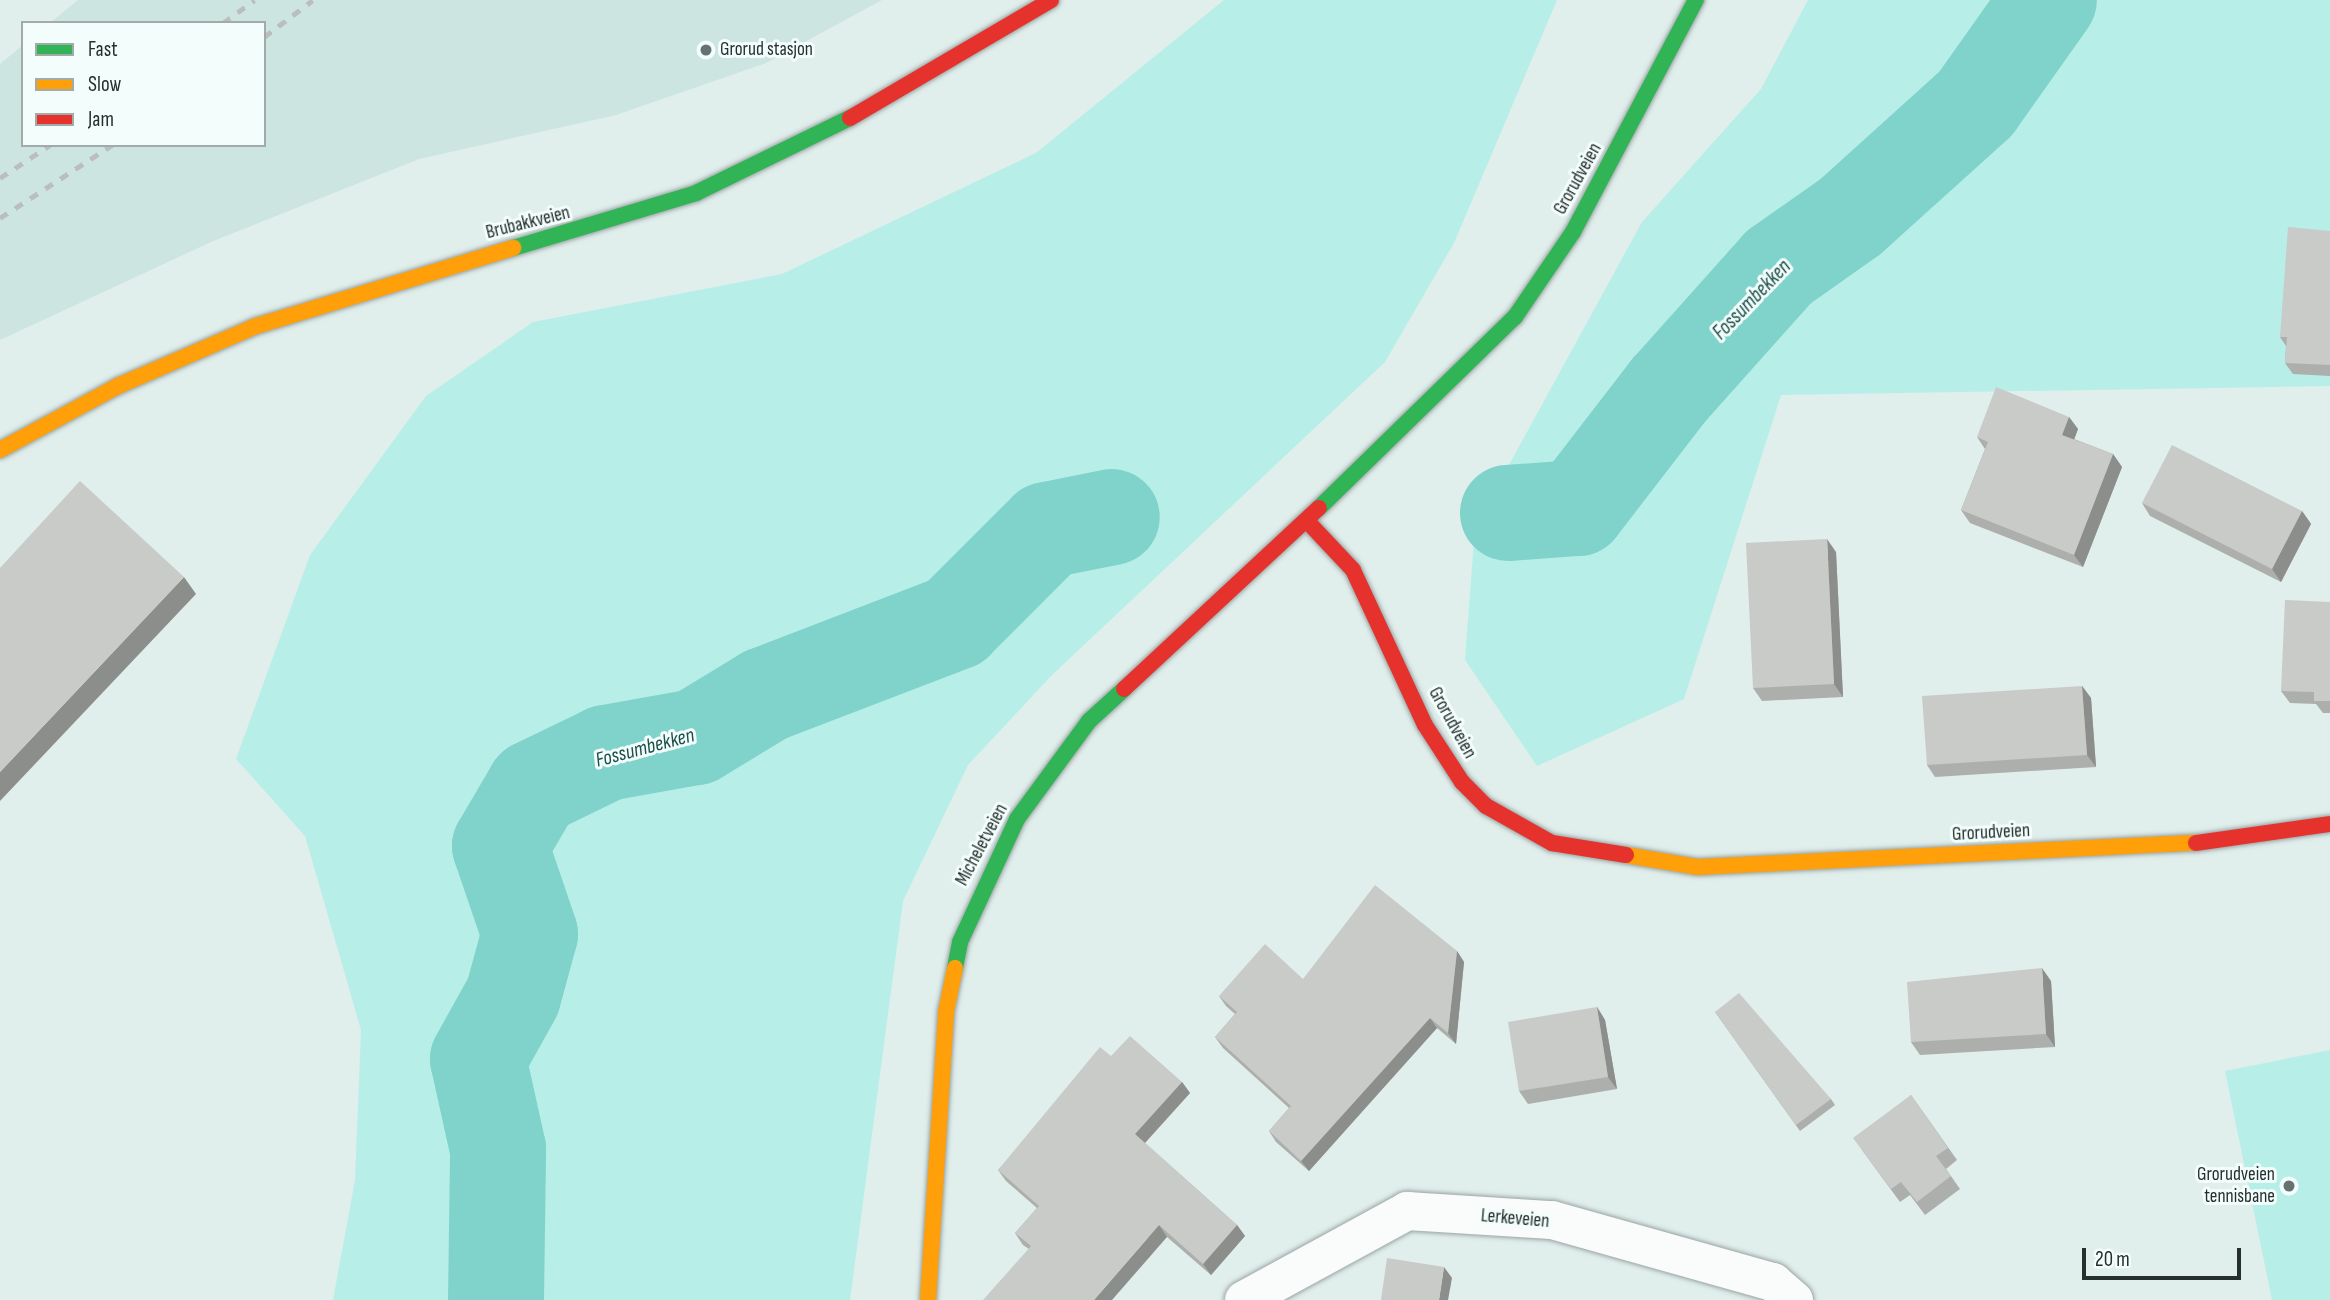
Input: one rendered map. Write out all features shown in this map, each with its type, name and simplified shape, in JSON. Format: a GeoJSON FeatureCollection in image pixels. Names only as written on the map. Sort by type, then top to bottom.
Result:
{"type":"FeatureCollection","features":[{"type":"Feature","properties":{"kind":"street","name":"Brubakkveien"},"geometry":{"type":"LineString","coordinates":[[0,450],[118,386],[256,326],[696,193],[887,100],[1051,0]]}},
{"type":"Feature","properties":{"kind":"street","name":"Grorudveien"},"geometry":{"type":"LineString","coordinates":[[1696,0],[1573,232],[1515,317],[1307,521],[1353,570],[1424,725],[1462,782],[1486,806],[1552,843],[1698,867],[2171,846],[2330,824]]}},
{"type":"Feature","properties":{"kind":"street","name":"Micheletveien"},"geometry":{"type":"LineString","coordinates":[[928,1300],[946,1012],[960,942],[985,878],[1017,819],[1089,721],[1307,521]]}},
{"type":"Feature","properties":{"kind":"street","name":"Lerkeveien"},"geometry":{"type":"LineString","coordinates":[[1244,1300],[1407,1211],[1552,1220],[1773,1282],[1794,1300]]}},
{"type":"Feature","properties":{"kind":"shaded area"},"geometry":{"type":"Polygon","coordinates":[[[78,0],[882,0],[766,63],[616,115],[419,159],[211,242],[0,340],[0,64],[21,47],[21,147],[266,147],[266,21],[52,21],[78,0]]]}},
{"type":"Feature","properties":{"kind":"shaded area"},"geometry":{"type":"Polygon","coordinates":[[[1224,0],[1557,0],[1454,243],[1385,362],[1052,675],[968,765],[903,901],[850,1300],[333,1300],[355,1180],[361,1030],[305,836],[236,759],[310,555],[426,396],[533,322],[782,274],[1036,153],[1224,0]]]}},
{"type":"Feature","properties":{"kind":"shaded area"},"geometry":{"type":"Polygon","coordinates":[[[1808,0],[2330,0],[2330,386],[1781,395],[1684,699],[1537,766],[1465,660],[1475,527],[1642,222],[1761,89],[1808,0]]]}},
{"type":"Feature","properties":{"kind":"shaded area","name":"Grorudveien tennisbane"},"geometry":{"type":"Polygon","coordinates":[[[2330,1050],[2330,1300],[2272,1300],[2225,1071],[2330,1050]]]}},
{"type":"Feature","properties":{"kind":"building"},"geometry":{"type":"Polygon","coordinates":[[[2288,227],[2330,231],[2330,365],[2285,363],[2287,337],[2280,337],[2288,227]]]}},
{"type":"Feature","properties":{"kind":"building"},"geometry":{"type":"Polygon","coordinates":[[[1996,387],[2069,417],[2062,435],[2113,454],[2074,555],[1961,510],[1988,442],[1977,437],[1996,387]]]}},
{"type":"Feature","properties":{"kind":"building"},"geometry":{"type":"Polygon","coordinates":[[[2172,445],[2302,511],[2272,569],[2142,503],[2172,445]]]}},
{"type":"Feature","properties":{"kind":"building"},"geometry":{"type":"Polygon","coordinates":[[[80,481],[184,577],[0,772],[0,568],[80,481]]]}},
{"type":"Feature","properties":{"kind":"building"},"geometry":{"type":"Polygon","coordinates":[[[1827,539],[1834,684],[1753,688],[1746,543],[1827,539]]]}},
{"type":"Feature","properties":{"kind":"building"},"geometry":{"type":"Polygon","coordinates":[[[2285,600],[2330,602],[2330,701],[2314,701],[2314,692],[2281,691],[2285,600]]]}},
{"type":"Feature","properties":{"kind":"building"},"geometry":{"type":"Polygon","coordinates":[[[2082,686],[2087,755],[1927,765],[1922,696],[2082,686]]]}},
{"type":"Feature","properties":{"kind":"building"},"geometry":{"type":"Polygon","coordinates":[[[1375,885],[1457,951],[1448,1033],[1430,1018],[1301,1161],[1269,1131],[1291,1106],[1215,1037],[1237,1012],[1219,996],[1265,944],[1303,979],[1375,885]]]}},
{"type":"Feature","properties":{"kind":"building"},"geometry":{"type":"Polygon","coordinates":[[[2042,968],[2046,1034],[1911,1042],[1907,982],[2042,968]]]}},
{"type":"Feature","properties":{"kind":"building"},"geometry":{"type":"Polygon","coordinates":[[[1739,993],[1831,1099],[1796,1125],[1715,1012],[1739,993]]]}},
{"type":"Feature","properties":{"kind":"building"},"geometry":{"type":"Polygon","coordinates":[[[1597,1007],[1608,1077],[1519,1091],[1508,1022],[1597,1007]]]}},
{"type":"Feature","properties":{"kind":"building"},"geometry":{"type":"Polygon","coordinates":[[[1130,1036],[1182,1082],[1135,1134],[1237,1225],[1203,1264],[1159,1225],[1094,1300],[983,1300],[1031,1246],[1015,1233],[1039,1206],[998,1170],[1100,1047],[1111,1056],[1130,1036]]]}},
{"type":"Feature","properties":{"kind":"building"},"geometry":{"type":"Polygon","coordinates":[[[1911,1095],[1948,1148],[1936,1156],[1951,1176],[1917,1202],[1901,1182],[1891,1189],[1853,1138],[1911,1095]]]}},
{"type":"Feature","properties":{"kind":"building"},"geometry":{"type":"Polygon","coordinates":[[[1387,1258],[1444,1267],[1439,1300],[1381,1300],[1387,1258]]]}},
{"type":"Feature","properties":{"kind":"waterway","name":"Fossumbekken"},"geometry":{"type":"LineString","coordinates":[[1508,513],[1578,508],[1669,390],[1779,267],[1850,217],[1976,103],[2049,0]]}},
{"type":"Feature","properties":{"kind":"waterway","name":"Fossumbekken"},"geometry":{"type":"LineString","coordinates":[[496,1300],[498,1149],[478,1059],[513,996],[530,934],[500,846],[534,788],[606,753],[696,737],[765,695],[955,622],[1047,530],[1112,517]]}},
{"type":"Feature","properties":{"kind":"railway"},"geometry":{"type":"LineString","coordinates":[[226,21],[255,0]]}},
{"type":"Feature","properties":{"kind":"railway"},"geometry":{"type":"LineString","coordinates":[[266,35],[313,0]]}},
{"type":"Feature","properties":{"kind":"railway"},"geometry":{"type":"LineString","coordinates":[[0,178],[47,147]]}},
{"type":"Feature","properties":{"kind":"railway"},"geometry":{"type":"LineString","coordinates":[[0,218],[109,147]]}},
{"type":"Feature","properties":{"kind":"traffic: fast"},"geometry":{"type":"LineString","coordinates":[[1319,508],[1515,317],[1573,232],[1696,0]]}},
{"type":"Feature","properties":{"kind":"traffic: fast"},"geometry":{"type":"LineString","coordinates":[[513,248],[696,193],[850,118]]}},
{"type":"Feature","properties":{"kind":"traffic: fast"},"geometry":{"type":"LineString","coordinates":[[955,968],[960,942],[1017,819],[1089,721],[1124,689]]}},
{"type":"Feature","properties":{"kind":"traffic: slow"},"geometry":{"type":"LineString","coordinates":[[0,450],[118,386],[256,326],[513,248]]}},
{"type":"Feature","properties":{"kind":"traffic: slow"},"geometry":{"type":"LineString","coordinates":[[1626,855],[1698,867],[2196,843]]}},
{"type":"Feature","properties":{"kind":"traffic: slow"},"geometry":{"type":"LineString","coordinates":[[928,1300],[946,1012],[955,968]]}},
{"type":"Feature","properties":{"kind":"traffic: jam"},"geometry":{"type":"LineString","coordinates":[[850,118],[1051,0]]}},
{"type":"Feature","properties":{"kind":"traffic: jam"},"geometry":{"type":"LineString","coordinates":[[1124,689],[1319,508]]}},
{"type":"Feature","properties":{"kind":"traffic: jam"},"geometry":{"type":"LineString","coordinates":[[1307,521],[1353,570],[1425,725],[1462,782],[1486,806],[1552,843],[1626,855]]}},
{"type":"Feature","properties":{"kind":"traffic: jam"},"geometry":{"type":"LineString","coordinates":[[2196,843],[2330,824]]}},
{"type":"Feature","properties":{"kind":"place","name":"Grorud stasjon"},"geometry":{"type":"Point","coordinates":[706,50]}},
{"type":"Feature","properties":{"kind":"place","name":"Grorudveien tennisbane"},"geometry":{"type":"Point","coordinates":[2289,1186]}}]}
